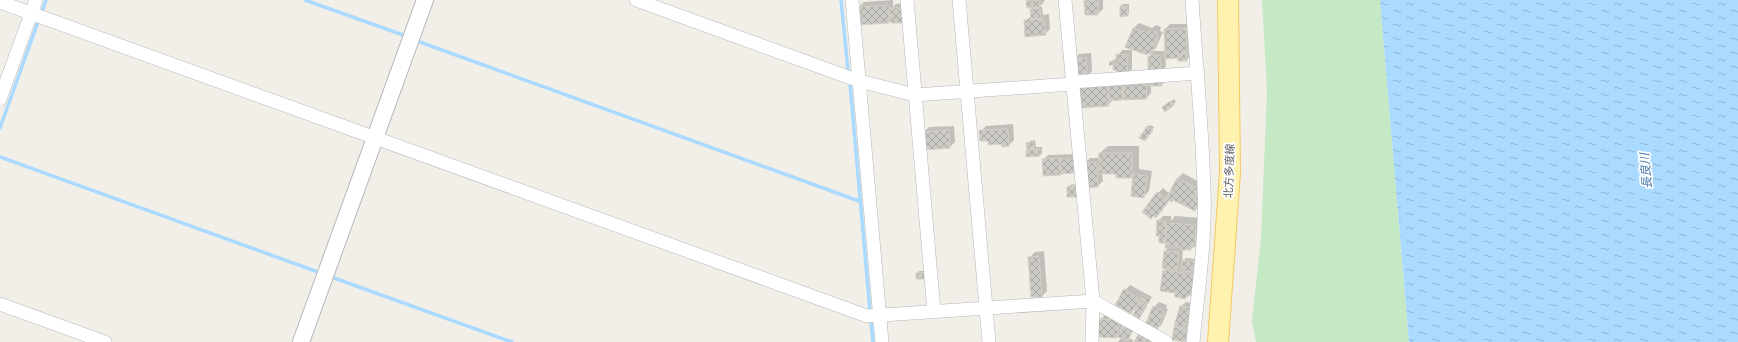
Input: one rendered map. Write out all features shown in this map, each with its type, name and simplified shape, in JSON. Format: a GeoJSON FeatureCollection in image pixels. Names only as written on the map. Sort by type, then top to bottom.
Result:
{"type":"FeatureCollection","features":[{"type":"Feature","properties":{"kind":"main road","name":"北方多度線"},"geometry":{"type":"LineString","coordinates":[[1218,342],[1230,172],[1228,0]]}},
{"type":"Feature","properties":{"kind":"street"},"geometry":{"type":"LineString","coordinates":[[0,99],[36,0]]}},
{"type":"Feature","properties":{"kind":"street"},"geometry":{"type":"LineString","coordinates":[[301,342],[425,0]]}},
{"type":"Feature","properties":{"kind":"street"},"geometry":{"type":"LineString","coordinates":[[636,0],[859,81],[915,95],[1198,73]]}},
{"type":"Feature","properties":{"kind":"street"},"geometry":{"type":"LineString","coordinates":[[852,0],[882,342]]}},
{"type":"Feature","properties":{"kind":"street"},"geometry":{"type":"LineString","coordinates":[[907,0],[934,312]]}},
{"type":"Feature","properties":{"kind":"street"},"geometry":{"type":"LineString","coordinates":[[959,0],[989,342]]}},
{"type":"Feature","properties":{"kind":"street"},"geometry":{"type":"LineString","coordinates":[[1065,0],[1093,301],[1092,342]]}},
{"type":"Feature","properties":{"kind":"street"},"geometry":{"type":"LineString","coordinates":[[1192,0],[1198,73],[1204,188],[1203,236],[1193,342]]}},
{"type":"Feature","properties":{"kind":"street"},"geometry":{"type":"LineString","coordinates":[[0,2],[867,316],[1093,301],[1166,342]]}},
{"type":"Feature","properties":{"kind":"street"},"geometry":{"type":"LineString","coordinates":[[0,304],[106,342]]}},
{"type":"Feature","properties":{"kind":"green space"},"geometry":{"type":"Polygon","coordinates":[[[1262,0],[1380,0],[1409,342],[1256,342],[1252,321],[1261,238],[1267,92],[1262,0]]]}},
{"type":"Feature","properties":{"kind":"water","name":"長良川"},"geometry":{"type":"Polygon","coordinates":[[[1380,0],[1738,0],[1738,342],[1409,342],[1380,0]]]}},
{"type":"Feature","properties":{"kind":"building"},"geometry":{"type":"Polygon","coordinates":[[[1026,0],[1040,0],[1040,7],[1027,8],[1026,0]]]}},
{"type":"Feature","properties":{"kind":"building"},"geometry":{"type":"Polygon","coordinates":[[[1084,0],[1098,0],[1098,15],[1085,15],[1084,0]]]}},
{"type":"Feature","properties":{"kind":"building"},"geometry":{"type":"Polygon","coordinates":[[[888,5],[889,23],[859,25],[858,7],[888,5]]]}},
{"type":"Feature","properties":{"kind":"building"},"geometry":{"type":"Polygon","coordinates":[[[1120,6],[1127,6],[1128,16],[1120,17],[1120,6]]]}},
{"type":"Feature","properties":{"kind":"building"},"geometry":{"type":"Polygon","coordinates":[[[890,8],[902,8],[903,23],[891,23],[890,8]]]}},
{"type":"Feature","properties":{"kind":"building"},"geometry":{"type":"Polygon","coordinates":[[[1040,8],[1041,18],[1031,19],[1030,9],[1040,8]]]}},
{"type":"Feature","properties":{"kind":"building"},"geometry":{"type":"Polygon","coordinates":[[[1044,19],[1046,35],[1025,37],[1024,20],[1044,19]]]}},
{"type":"Feature","properties":{"kind":"building"},"geometry":{"type":"Polygon","coordinates":[[[1133,28],[1148,33],[1150,30],[1157,32],[1156,36],[1158,37],[1152,54],[1148,53],[1147,55],[1125,47],[1133,28]]]}},
{"type":"Feature","properties":{"kind":"building"},"geometry":{"type":"Polygon","coordinates":[[[1186,28],[1187,54],[1178,54],[1178,58],[1165,59],[1164,29],[1186,28]]]}},
{"type":"Feature","properties":{"kind":"building"},"geometry":{"type":"Polygon","coordinates":[[[1116,54],[1128,55],[1127,75],[1116,75],[1116,70],[1113,70],[1113,60],[1116,60],[1116,54]]]}},
{"type":"Feature","properties":{"kind":"building"},"geometry":{"type":"Polygon","coordinates":[[[1178,54],[1187,54],[1187,61],[1178,61],[1178,54]]]}},
{"type":"Feature","properties":{"kind":"building"},"geometry":{"type":"Polygon","coordinates":[[[1160,55],[1161,72],[1148,73],[1148,56],[1160,55]]]}},
{"type":"Feature","properties":{"kind":"building"},"geometry":{"type":"Polygon","coordinates":[[[1073,58],[1086,58],[1088,77],[1074,78],[1073,58]]]}},
{"type":"Feature","properties":{"kind":"building"},"geometry":{"type":"Polygon","coordinates":[[[1162,79],[1162,86],[1148,86],[1148,80],[1162,79]]]}},
{"type":"Feature","properties":{"kind":"building"},"geometry":{"type":"Polygon","coordinates":[[[1146,81],[1147,99],[1124,100],[1123,82],[1146,81]]]}},
{"type":"Feature","properties":{"kind":"building"},"geometry":{"type":"Polygon","coordinates":[[[1122,82],[1123,100],[1109,101],[1108,83],[1122,82]]]}},
{"type":"Feature","properties":{"kind":"building"},"geometry":{"type":"Polygon","coordinates":[[[1108,85],[1109,106],[1080,108],[1079,87],[1108,85]]]}},
{"type":"Feature","properties":{"kind":"building"},"geometry":{"type":"Polygon","coordinates":[[[1171,101],[1174,105],[1165,112],[1162,107],[1171,101]]]}},
{"type":"Feature","properties":{"kind":"building"},"geometry":{"type":"Polygon","coordinates":[[[1147,126],[1153,130],[1145,141],[1139,138],[1147,126]]]}},
{"type":"Feature","properties":{"kind":"building"},"geometry":{"type":"Polygon","coordinates":[[[1008,129],[1009,146],[1002,147],[1001,144],[988,145],[988,141],[980,141],[979,130],[1008,129]]]}},
{"type":"Feature","properties":{"kind":"building"},"geometry":{"type":"Polygon","coordinates":[[[949,130],[950,148],[924,150],[923,132],[949,130]]]}},
{"type":"Feature","properties":{"kind":"building"},"geometry":{"type":"Polygon","coordinates":[[[1033,142],[1034,149],[1027,149],[1026,143],[1033,142]]]}},
{"type":"Feature","properties":{"kind":"building"},"geometry":{"type":"Polygon","coordinates":[[[1040,149],[1040,156],[1026,157],[1026,150],[1040,149]]]}},
{"type":"Feature","properties":{"kind":"building"},"geometry":{"type":"Polygon","coordinates":[[[1099,153],[1132,153],[1132,178],[1116,178],[1116,174],[1099,174],[1099,153]]]}},
{"type":"Feature","properties":{"kind":"building"},"geometry":{"type":"Polygon","coordinates":[[[1060,158],[1061,175],[1043,176],[1042,159],[1060,158]]]}},
{"type":"Feature","properties":{"kind":"building"},"geometry":{"type":"Polygon","coordinates":[[[1060,159],[1074,159],[1075,173],[1061,174],[1060,159]]]}},
{"type":"Feature","properties":{"kind":"building"},"geometry":{"type":"Polygon","coordinates":[[[1096,162],[1098,187],[1086,188],[1084,163],[1096,162]]]}},
{"type":"Feature","properties":{"kind":"building"},"geometry":{"type":"Polygon","coordinates":[[[1133,174],[1147,176],[1144,198],[1131,196],[1133,174]]]}},
{"type":"Feature","properties":{"kind":"building"},"geometry":{"type":"Polygon","coordinates":[[[1177,178],[1199,189],[1194,199],[1200,202],[1195,211],[1173,200],[1172,202],[1166,199],[1177,178]]]}},
{"type":"Feature","properties":{"kind":"building"},"geometry":{"type":"Polygon","coordinates":[[[1077,186],[1078,197],[1067,197],[1067,187],[1077,186]]]}},
{"type":"Feature","properties":{"kind":"building"},"geometry":{"type":"Polygon","coordinates":[[[1157,192],[1169,201],[1156,218],[1153,216],[1151,219],[1142,212],[1157,192]]]}},
{"type":"Feature","properties":{"kind":"building"},"geometry":{"type":"Polygon","coordinates":[[[1157,220],[1166,221],[1165,243],[1159,243],[1159,236],[1156,236],[1157,220]]]}},
{"type":"Feature","properties":{"kind":"building"},"geometry":{"type":"Polygon","coordinates":[[[1167,223],[1196,225],[1195,247],[1191,247],[1191,250],[1181,250],[1181,246],[1171,246],[1170,248],[1165,248],[1167,223]]]}},
{"type":"Feature","properties":{"kind":"building"},"geometry":{"type":"Polygon","coordinates":[[[1164,251],[1179,252],[1177,270],[1162,268],[1164,251]]]}},
{"type":"Feature","properties":{"kind":"building"},"geometry":{"type":"Polygon","coordinates":[[[1039,256],[1042,297],[1031,297],[1028,257],[1039,256]]]}},
{"type":"Feature","properties":{"kind":"building"},"geometry":{"type":"Polygon","coordinates":[[[1182,260],[1194,261],[1193,272],[1181,271],[1182,260]]]}},
{"type":"Feature","properties":{"kind":"building"},"geometry":{"type":"Polygon","coordinates":[[[1163,270],[1192,274],[1194,276],[1191,295],[1185,299],[1175,297],[1175,293],[1160,291],[1163,270]]]}},
{"type":"Feature","properties":{"kind":"building"},"geometry":{"type":"Polygon","coordinates":[[[916,273],[925,273],[926,279],[916,279],[916,273]]]}},
{"type":"Feature","properties":{"kind":"building"},"geometry":{"type":"Polygon","coordinates":[[[1124,289],[1140,299],[1131,314],[1115,305],[1124,289]]]}},
{"type":"Feature","properties":{"kind":"building"},"geometry":{"type":"Polygon","coordinates":[[[1143,295],[1150,299],[1148,304],[1141,300],[1143,295]]]}},
{"type":"Feature","properties":{"kind":"building"},"geometry":{"type":"Polygon","coordinates":[[[1140,302],[1147,306],[1137,322],[1131,318],[1140,302]]]}},
{"type":"Feature","properties":{"kind":"building"},"geometry":{"type":"Polygon","coordinates":[[[1153,306],[1163,310],[1162,313],[1164,314],[1157,330],[1145,325],[1153,306]]]}},
{"type":"Feature","properties":{"kind":"building"},"geometry":{"type":"Polygon","coordinates":[[[1180,306],[1191,308],[1187,328],[1174,326],[1180,306]]]}},
{"type":"Feature","properties":{"kind":"building"},"geometry":{"type":"Polygon","coordinates":[[[1099,319],[1119,320],[1117,338],[1098,337],[1099,319]]]}},
{"type":"Feature","properties":{"kind":"building"},"geometry":{"type":"Polygon","coordinates":[[[1123,325],[1133,329],[1128,341],[1118,337],[1123,325]]]}},
{"type":"Feature","properties":{"kind":"building"},"geometry":{"type":"Polygon","coordinates":[[[1174,327],[1189,330],[1187,342],[1172,340],[1174,327]]]}},
{"type":"Feature","properties":{"kind":"building"},"geometry":{"type":"Polygon","coordinates":[[[1139,333],[1151,339],[1150,342],[1134,342],[1139,333]]]}},
{"type":"Feature","properties":{"kind":"waterway"},"geometry":{"type":"LineString","coordinates":[[42,12],[46,0]]}},
{"type":"Feature","properties":{"kind":"waterway"},"geometry":{"type":"LineString","coordinates":[[305,0],[403,35]]}},
{"type":"Feature","properties":{"kind":"waterway"},"geometry":{"type":"LineString","coordinates":[[841,0],[848,70]]}},
{"type":"Feature","properties":{"kind":"waterway"},"geometry":{"type":"LineString","coordinates":[[0,128],[38,22]]}},
{"type":"Feature","properties":{"kind":"waterway"},"geometry":{"type":"LineString","coordinates":[[420,42],[859,201]]}},
{"type":"Feature","properties":{"kind":"waterway"},"geometry":{"type":"LineString","coordinates":[[850,84],[870,311]]}},
{"type":"Feature","properties":{"kind":"waterway"},"geometry":{"type":"LineString","coordinates":[[0,157],[318,272]]}},
{"type":"Feature","properties":{"kind":"waterway"},"geometry":{"type":"LineString","coordinates":[[334,278],[512,342]]}},
{"type":"Feature","properties":{"kind":"waterway"},"geometry":{"type":"LineString","coordinates":[[871,321],[873,342]]}}]}
